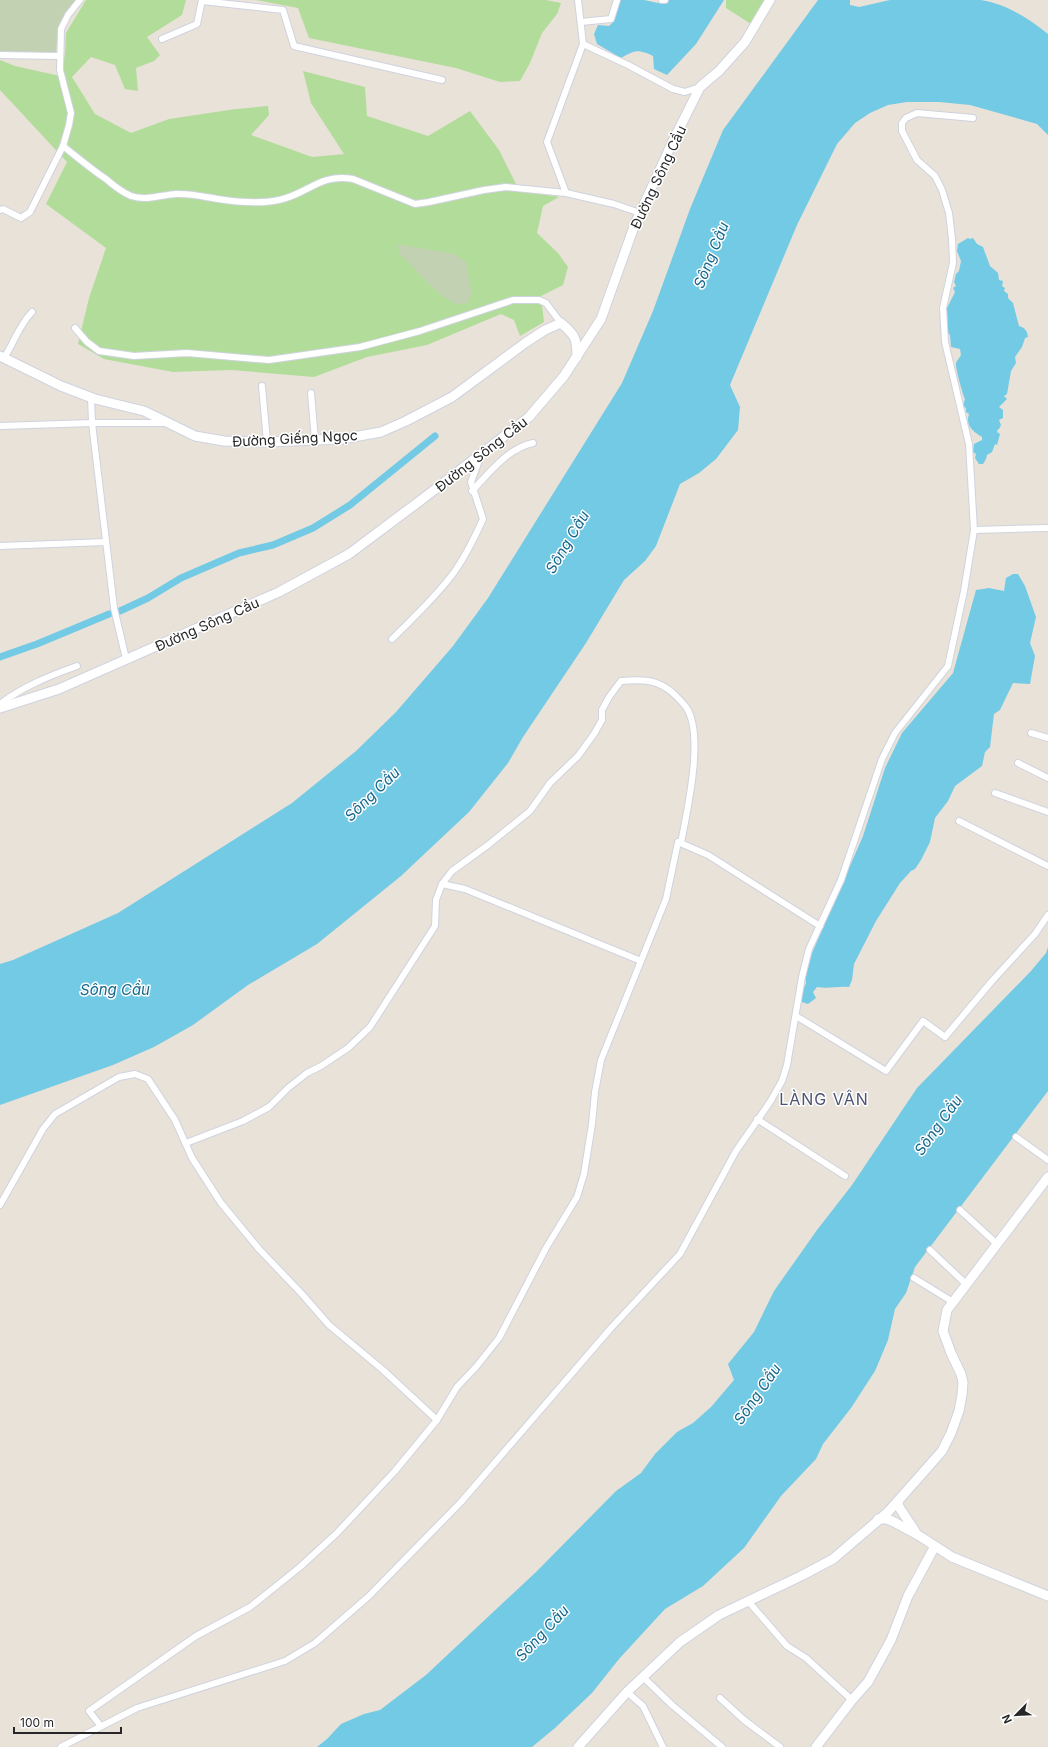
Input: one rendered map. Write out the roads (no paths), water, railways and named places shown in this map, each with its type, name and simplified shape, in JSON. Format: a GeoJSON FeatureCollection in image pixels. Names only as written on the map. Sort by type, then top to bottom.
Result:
{"type":"FeatureCollection","features":[{"type":"Feature","properties":{"kind":"main road","name":"Đường Sông Cầu"},"geometry":{"type":"LineString","coordinates":[[0,708],[59,689],[280,592],[348,554],[530,417],[564,376],[601,319],[640,213],[673,141],[700,88],[719,71],[745,42],[770,0]]}},
{"type":"Feature","properties":{"kind":"main road"},"geometry":{"type":"LineString","coordinates":[[561,323],[574,335],[577,344],[577,357]]}},
{"type":"Feature","properties":{"kind":"main road","name":"Đường Giếng Ngọc"},"geometry":{"type":"LineString","coordinates":[[2,357],[61,386],[92,397],[144,411],[195,436],[224,441],[267,442],[342,439],[380,432],[406,421],[452,397],[525,343],[545,330],[561,323]]}},
{"type":"Feature","properties":{"kind":"main road"},"geometry":{"type":"LineString","coordinates":[[578,1747],[627,1692],[680,1642],[719,1615],[825,1564],[850,1546],[898,1501],[942,1450],[951,1433],[959,1411],[963,1382],[943,1331],[947,1310],[1048,1177]]}},
{"type":"Feature","properties":{"kind":"main road"},"geometry":{"type":"LineString","coordinates":[[898,1501],[899,1507],[906,1519],[918,1535]]}},
{"type":"Feature","properties":{"kind":"main road"},"geometry":{"type":"LineString","coordinates":[[878,1519],[887,1519],[918,1535],[952,1557],[1048,1596]]}},
{"type":"Feature","properties":{"kind":"main road"},"geometry":{"type":"LineString","coordinates":[[816,1747],[852,1700],[868,1682],[891,1640],[908,1596],[935,1546]]}},
{"type":"Feature","properties":{"kind":"street"},"geometry":{"type":"LineString","coordinates":[[0,210],[3,209],[21,218],[30,212],[63,146],[70,125],[70,113],[60,70],[62,25],[80,0]]}},
{"type":"Feature","properties":{"kind":"street"},"geometry":{"type":"LineString","coordinates":[[566,193],[547,142],[583,44],[578,0]]}},
{"type":"Feature","properties":{"kind":"street"},"geometry":{"type":"LineString","coordinates":[[581,22],[611,19],[617,0]]}},
{"type":"Feature","properties":{"kind":"street"},"geometry":{"type":"LineString","coordinates":[[162,39],[197,24],[202,1],[283,10],[294,46],[442,80]]}},
{"type":"Feature","properties":{"kind":"street"},"geometry":{"type":"LineString","coordinates":[[583,44],[628,65],[673,89],[685,92],[700,88]]}},
{"type":"Feature","properties":{"kind":"street"},"geometry":{"type":"LineString","coordinates":[[0,55],[60,56]]}},
{"type":"Feature","properties":{"kind":"street"},"geometry":{"type":"LineString","coordinates":[[61,1747],[100,1725],[136,1708],[285,1661],[314,1643],[369,1596],[460,1502],[611,1328],[680,1254],[736,1151],[770,1102],[782,1080],[787,1065],[802,977],[809,949],[841,880],[882,759],[895,733],[948,666],[964,591],[974,530],[968,444],[945,342],[943,308],[953,263],[949,213],[942,190],[935,176],[917,160],[902,130],[902,123],[906,118],[917,112],[973,118]]}},
{"type":"Feature","properties":{"kind":"street"},"geometry":{"type":"LineString","coordinates":[[63,146],[119,190],[133,197],[141,198],[178,194],[221,200],[254,202],[279,200],[321,181],[344,177],[353,179],[415,204],[497,188],[566,193],[614,204],[640,213]]}},
{"type":"Feature","properties":{"kind":"street"},"geometry":{"type":"LineString","coordinates":[[75,328],[86,342],[99,351],[134,356],[186,353],[269,360],[360,347],[426,329],[513,300],[539,300],[546,303],[561,323]]}},
{"type":"Feature","properties":{"kind":"street"},"geometry":{"type":"LineString","coordinates":[[2,357],[15,340],[21,325],[32,312]]}},
{"type":"Feature","properties":{"kind":"street"},"geometry":{"type":"LineString","coordinates":[[262,386],[267,442]]}},
{"type":"Feature","properties":{"kind":"street"},"geometry":{"type":"LineString","coordinates":[[311,393],[315,440]]}},
{"type":"Feature","properties":{"kind":"street"},"geometry":{"type":"LineString","coordinates":[[92,397],[92,423],[114,608],[126,659]]}},
{"type":"Feature","properties":{"kind":"street"},"geometry":{"type":"LineString","coordinates":[[0,426],[92,423],[168,423]]}},
{"type":"Feature","properties":{"kind":"street"},"geometry":{"type":"LineString","coordinates":[[472,491],[512,452],[526,444],[533,443]]}},
{"type":"Feature","properties":{"kind":"street"},"geometry":{"type":"LineString","coordinates":[[392,639],[445,584],[468,550],[483,520],[472,491],[471,482],[481,454]]}},
{"type":"Feature","properties":{"kind":"street"},"geometry":{"type":"LineString","coordinates":[[974,530],[1048,528]]}},
{"type":"Feature","properties":{"kind":"street"},"geometry":{"type":"LineString","coordinates":[[0,546],[106,542]]}},
{"type":"Feature","properties":{"kind":"street"},"geometry":{"type":"LineString","coordinates":[[0,704],[40,679],[77,666]]}},
{"type":"Feature","properties":{"kind":"street"},"geometry":{"type":"LineString","coordinates":[[186,1143],[242,1121],[269,1107],[288,1088],[307,1073],[321,1066],[348,1048],[370,1027],[435,926],[436,900],[442,884],[452,871],[488,845],[530,811],[550,783],[578,756],[594,734],[602,720],[602,710],[609,697],[621,681],[641,679],[660,684],[672,693],[686,707],[692,722],[695,746],[693,774],[681,843]]}},
{"type":"Feature","properties":{"kind":"street"},"geometry":{"type":"LineString","coordinates":[[1031,733],[1048,738]]}},
{"type":"Feature","properties":{"kind":"street"},"geometry":{"type":"LineString","coordinates":[[1018,763],[1048,778]]}},
{"type":"Feature","properties":{"kind":"street"},"geometry":{"type":"LineString","coordinates":[[995,793],[1048,812]]}},
{"type":"Feature","properties":{"kind":"street"},"geometry":{"type":"LineString","coordinates":[[959,821],[1048,866]]}},
{"type":"Feature","properties":{"kind":"street"},"geometry":{"type":"LineString","coordinates":[[100,1725],[89,1711],[196,1636],[250,1607],[300,1567],[337,1533],[389,1477],[437,1420],[457,1387],[476,1367],[499,1338],[546,1248],[577,1197],[584,1174],[592,1124],[595,1092],[601,1060],[666,899],[678,842],[681,843]]}},
{"type":"Feature","properties":{"kind":"street"},"geometry":{"type":"LineString","coordinates":[[681,843],[708,855],[820,926]]}},
{"type":"Feature","properties":{"kind":"street"},"geometry":{"type":"LineString","coordinates":[[442,884],[465,889],[640,961]]}},
{"type":"Feature","properties":{"kind":"street"},"geometry":{"type":"LineString","coordinates":[[796,1016],[886,1071],[924,1021],[945,1036],[1035,934],[1048,915]]}},
{"type":"Feature","properties":{"kind":"street"},"geometry":{"type":"LineString","coordinates":[[0,1205],[43,1128],[55,1114],[120,1077],[135,1074],[148,1079],[175,1120],[192,1158],[221,1203],[259,1249],[329,1325],[383,1370],[437,1420]]}},
{"type":"Feature","properties":{"kind":"street"},"geometry":{"type":"LineString","coordinates":[[757,1119],[845,1176]]}},
{"type":"Feature","properties":{"kind":"street"},"geometry":{"type":"LineString","coordinates":[[1016,1137],[1048,1160]]}},
{"type":"Feature","properties":{"kind":"street"},"geometry":{"type":"LineString","coordinates":[[960,1210],[997,1244]]}},
{"type":"Feature","properties":{"kind":"street"},"geometry":{"type":"LineString","coordinates":[[930,1250],[966,1284]]}},
{"type":"Feature","properties":{"kind":"street"},"geometry":{"type":"LineString","coordinates":[[914,1278],[953,1302]]}},
{"type":"Feature","properties":{"kind":"street"},"geometry":{"type":"LineString","coordinates":[[748,1601],[787,1646],[806,1658],[852,1700]]}},
{"type":"Feature","properties":{"kind":"street"},"geometry":{"type":"LineString","coordinates":[[642,1677],[672,1705],[722,1747]]}},
{"type":"Feature","properties":{"kind":"street"},"geometry":{"type":"LineString","coordinates":[[627,1692],[643,1706],[663,1747]]}},
{"type":"Feature","properties":{"kind":"street"},"geometry":{"type":"LineString","coordinates":[[720,1698],[744,1720],[780,1747]]}},
{"type":"Feature","properties":{"kind":"water"},"geometry":{"type":"Polygon","coordinates":[[[619,0],[644,0],[663,4],[667,0],[724,0],[696,44],[667,75],[654,69],[653,56],[644,52],[633,52],[621,58],[597,44],[594,34],[598,25],[609,26],[614,21],[619,0]]]}},
{"type":"Feature","properties":{"kind":"water","name":"Sông Cầu"},"geometry":{"type":"Polygon","coordinates":[[[818,0],[850,0],[850,5],[859,7],[890,0],[981,0],[1008,8],[1025,17],[1048,34],[1048,135],[1037,124],[970,105],[939,102],[907,102],[888,105],[870,113],[855,123],[837,144],[797,225],[730,385],[740,407],[738,430],[716,459],[699,473],[680,484],[656,546],[645,561],[624,580],[586,643],[523,737],[508,763],[469,812],[401,876],[317,944],[248,985],[193,1025],[154,1047],[113,1065],[0,1105],[0,964],[13,960],[118,913],[292,803],[356,751],[396,712],[453,646],[488,598],[622,383],[653,311],[690,209],[723,130],[818,0]]]}},
{"type":"Feature","properties":{"kind":"water"},"geometry":{"type":"Polygon","coordinates":[[[968,238],[973,238],[977,244],[983,247],[990,266],[998,273],[999,280],[1003,281],[1002,286],[1005,288],[1004,291],[1008,294],[1008,298],[1013,303],[1019,326],[1025,330],[1028,337],[1025,338],[1022,347],[1015,357],[1016,363],[1011,371],[1007,394],[1004,396],[1007,399],[999,407],[1003,410],[1003,418],[999,420],[1001,425],[997,432],[1000,434],[997,445],[995,444],[992,452],[987,455],[983,464],[979,464],[975,458],[976,454],[973,452],[974,444],[982,440],[982,437],[969,425],[969,414],[963,406],[965,399],[956,366],[956,362],[961,355],[960,349],[951,347],[950,335],[948,333],[947,308],[955,292],[953,288],[956,286],[954,282],[956,274],[959,271],[961,261],[957,251],[958,244],[968,238]]]}},
{"type":"Feature","properties":{"kind":"water"},"geometry":{"type":"Polygon","coordinates":[[[1013,574],[1018,574],[1025,586],[1036,617],[1030,643],[1035,656],[1030,684],[1013,683],[1000,710],[994,714],[990,747],[985,752],[982,766],[955,786],[948,801],[935,818],[930,842],[921,860],[915,869],[911,871],[900,883],[876,921],[854,964],[852,980],[849,987],[817,987],[813,992],[816,998],[808,1004],[802,1002],[802,993],[806,983],[805,976],[812,953],[863,836],[885,768],[902,733],[953,673],[976,590],[989,588],[1004,591],[1006,578],[1013,574]]]}},
{"type":"Feature","properties":{"kind":"water","name":"Sông Cầu"},"geometry":{"type":"Polygon","coordinates":[[[1048,947],[1048,1091],[915,1267],[906,1293],[895,1309],[888,1340],[875,1371],[851,1408],[823,1444],[816,1459],[781,1496],[744,1548],[703,1586],[665,1609],[619,1659],[592,1693],[555,1728],[532,1747],[317,1747],[341,1724],[364,1714],[380,1710],[426,1675],[536,1572],[616,1491],[641,1473],[655,1454],[677,1432],[693,1423],[711,1407],[734,1380],[728,1364],[754,1332],[774,1291],[817,1230],[852,1185],[917,1088],[1031,971],[1046,953],[1048,947]]]}},
{"type":"Feature","properties":{"kind":"waterway"},"geometry":{"type":"LineString","coordinates":[[120,611],[148,598],[181,578],[239,553],[273,545],[313,528],[350,505],[435,436]]}},
{"type":"Feature","properties":{"kind":"waterway"},"geometry":{"type":"LineString","coordinates":[[0,657],[37,644],[109,614]]}},
{"type":"Feature","properties":{"kind":"district","name":"LÀNG VÂN"},"geometry":{"type":"Point","coordinates":[824,1099]}}]}
